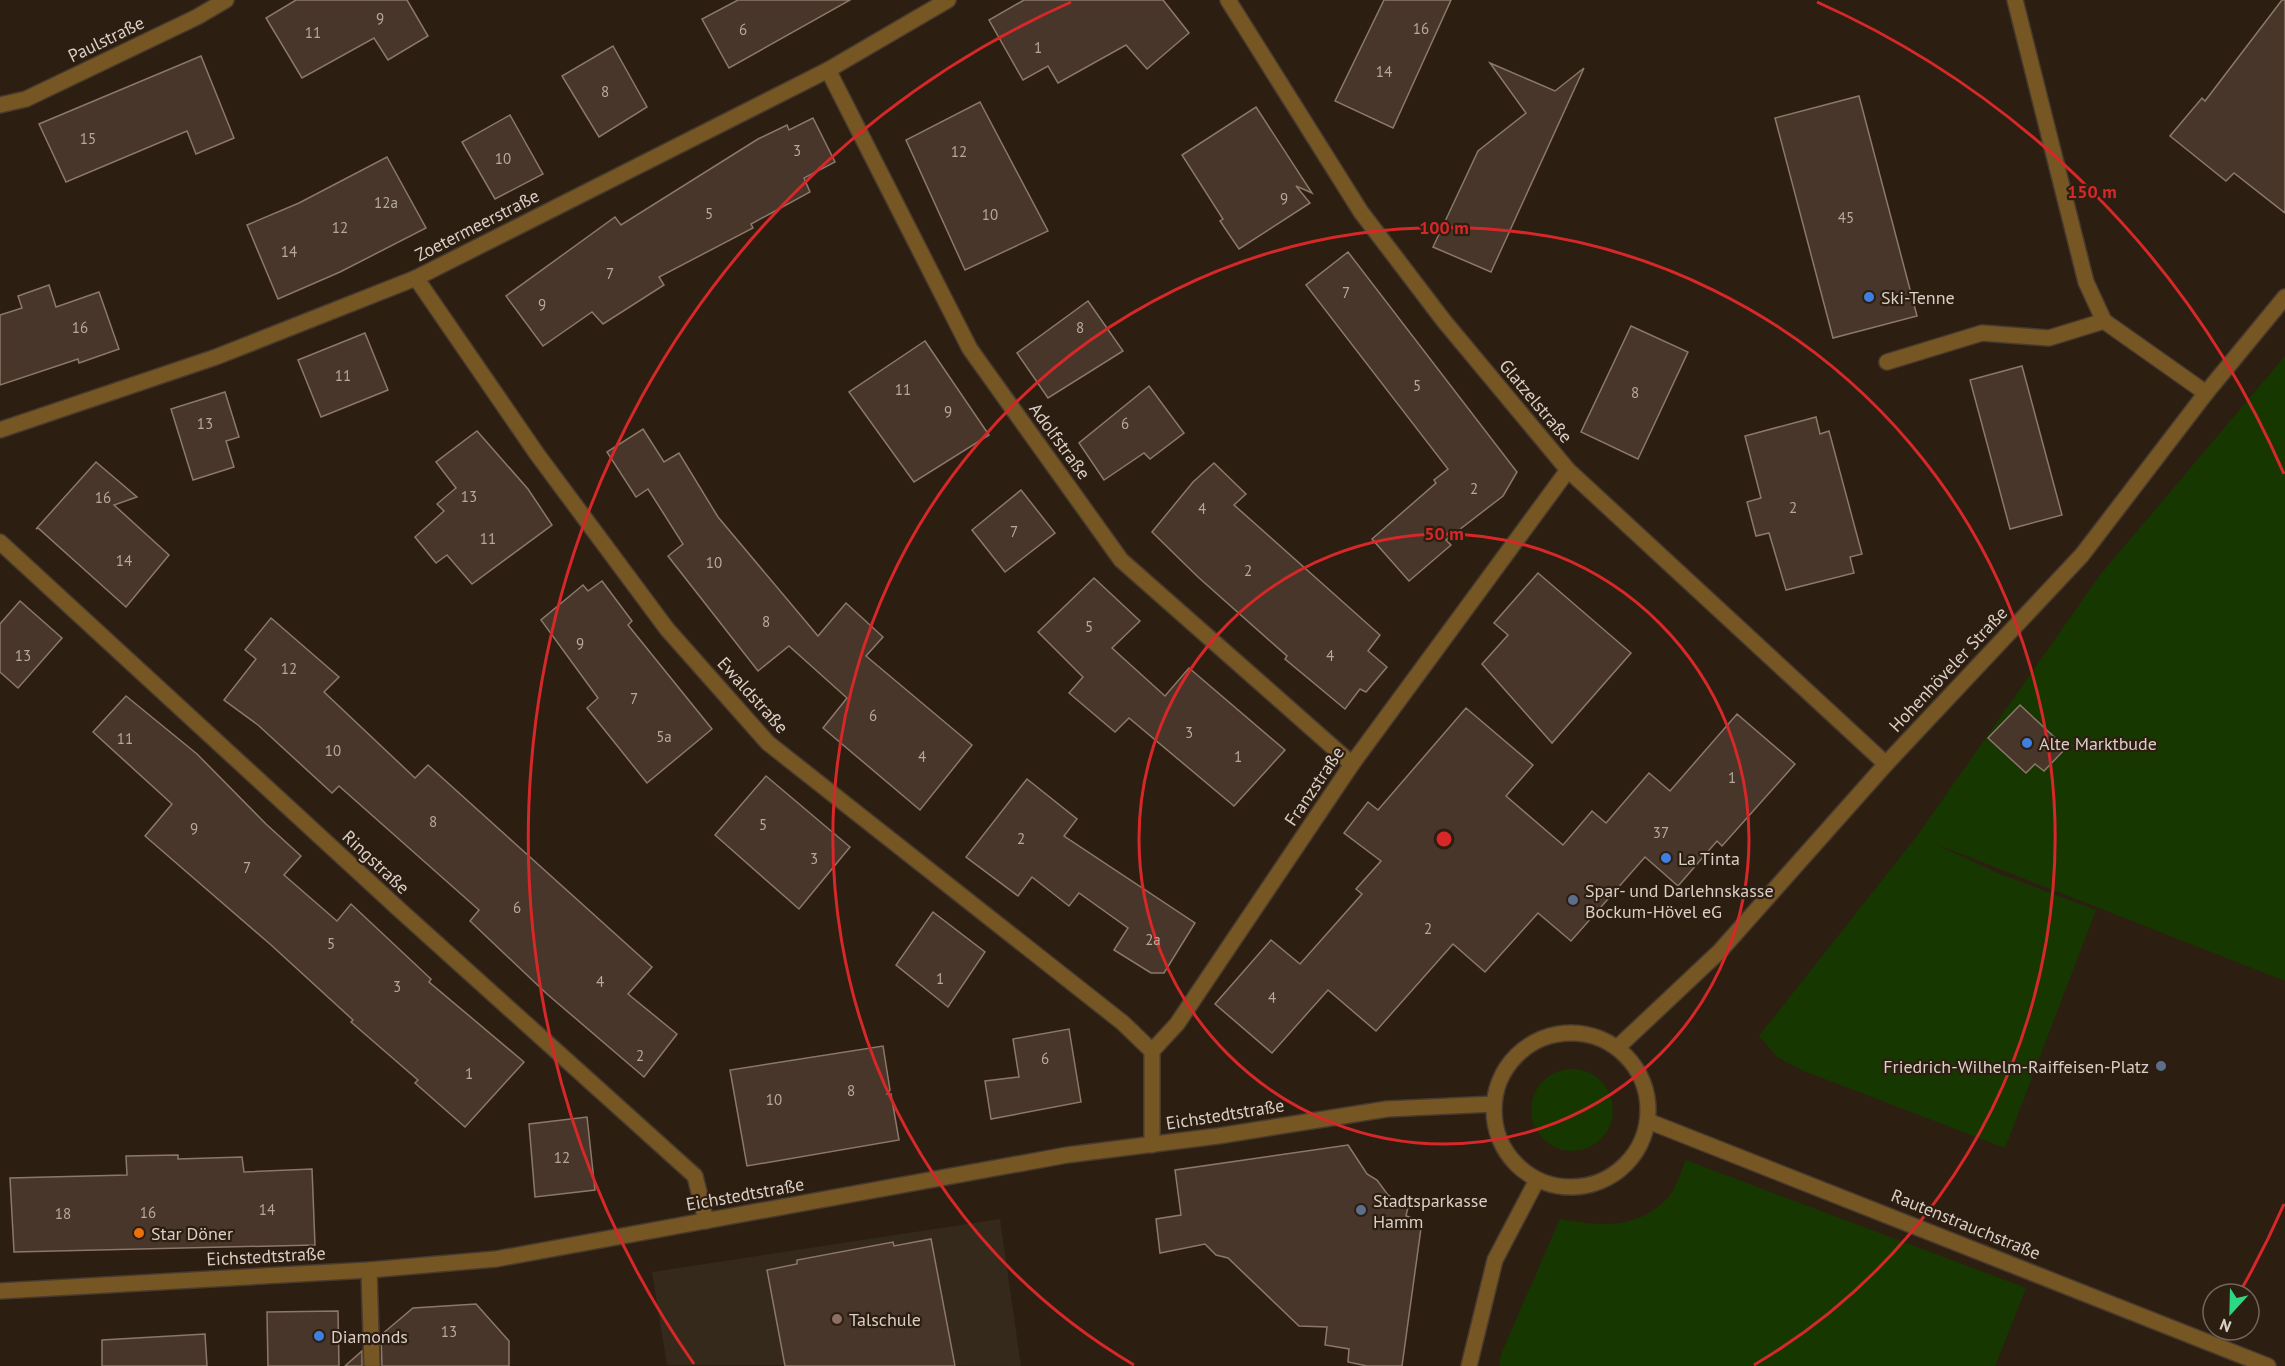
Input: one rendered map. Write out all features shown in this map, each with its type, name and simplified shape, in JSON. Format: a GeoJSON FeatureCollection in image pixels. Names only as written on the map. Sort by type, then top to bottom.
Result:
{"type":"FeatureCollection","features":[{"type":"Feature","properties":{"kind":"street","name":"Paulstraße"},"geometry":{"type":"LineString","coordinates":[[0,105],[26,99],[197,17],[226,0]]}},
{"type":"Feature","properties":{"kind":"street","name":"Zoetermeerstraße"},"geometry":{"type":"LineString","coordinates":[[0,430],[216,357],[416,278],[828,70],[948,0]]}},
{"type":"Feature","properties":{"kind":"street","name":"Glatzelstraße"},"geometry":{"type":"LineString","coordinates":[[1228,0],[1361,212],[1444,321],[1568,470],[1886,764]]}},
{"type":"Feature","properties":{"kind":"street"},"geometry":{"type":"LineString","coordinates":[[2015,0],[2086,282],[2104,321],[2206,393]]}},
{"type":"Feature","properties":{"kind":"street","name":"Adolfstraße"},"geometry":{"type":"LineString","coordinates":[[828,70],[970,350],[1121,560],[1352,764]]}},
{"type":"Feature","properties":{"kind":"street","name":"Ewaldstraße"},"geometry":{"type":"LineString","coordinates":[[416,278],[537,454],[667,629],[768,743],[1123,1023],[1152,1051]]}},
{"type":"Feature","properties":{"kind":"street","name":"Hohenhöveler Straße"},"geometry":{"type":"LineString","coordinates":[[1618,1047],[1720,951],[1886,764],[2082,555],[2206,393],[2285,297]]}},
{"type":"Feature","properties":{"kind":"street"},"geometry":{"type":"LineString","coordinates":[[1887,362],[1982,333],[2049,338],[2104,321]]}},
{"type":"Feature","properties":{"kind":"street","name":"Franzstraße"},"geometry":{"type":"LineString","coordinates":[[1152,1051],[1177,1024],[1352,764],[1568,470]]}},
{"type":"Feature","properties":{"kind":"street","name":"Ringstraße"},"geometry":{"type":"LineString","coordinates":[[0,542],[402,912],[695,1176],[706,1221]]}},
{"type":"Feature","properties":{"kind":"street"},"geometry":{"type":"LineString","coordinates":[[1573,1032],[1597,1037],[1618,1047],[1633,1062],[1643,1080],[1648,1100],[1648,1121],[1641,1144],[1627,1164],[1607,1179],[1584,1186],[1560,1187],[1537,1180],[1518,1166],[1504,1148],[1495,1127],[1494,1104],[1499,1081],[1511,1061],[1528,1045],[1550,1035],[1573,1032]]}},
{"type":"Feature","properties":{"kind":"street"},"geometry":{"type":"LineString","coordinates":[[1152,1051],[1152,1145]]}},
{"type":"Feature","properties":{"kind":"street","name":"Eichstedtstraße"},"geometry":{"type":"LineString","coordinates":[[0,1291],[369,1270],[496,1259],[1067,1155],[1152,1145],[1387,1109],[1494,1104]]}},
{"type":"Feature","properties":{"kind":"street","name":"Rautenstrauchstraße"},"geometry":{"type":"LineString","coordinates":[[1648,1121],[2268,1366]]}},
{"type":"Feature","properties":{"kind":"street"},"geometry":{"type":"LineString","coordinates":[[1469,1366],[1495,1260],[1537,1180]]}},
{"type":"Feature","properties":{"kind":"street"},"geometry":{"type":"LineString","coordinates":[[369,1270],[372,1366]]}},
{"type":"Feature","properties":{"kind":"shaded area","name":"Talschule"},"geometry":{"type":"Polygon","coordinates":[[[1000,1219],[1021,1366],[667,1365],[652,1272],[1000,1219]]]}},
{"type":"Feature","properties":{"kind":"green space"},"geometry":{"type":"Polygon","coordinates":[[[2285,356],[2285,981],[1931,842],[1995,872],[2096,910],[2005,1148],[1804,1071],[1777,1057],[1759,1036],[1917,836],[2100,575],[2285,356]]]}},
{"type":"Feature","properties":{"kind":"green space"},"geometry":{"type":"Polygon","coordinates":[[[1564,1069],[1580,1069],[1595,1076],[1606,1087],[1613,1102],[1610,1126],[1601,1139],[1580,1151],[1564,1151],[1549,1144],[1538,1133],[1531,1118],[1531,1102],[1538,1087],[1549,1076],[1564,1069]]]}},
{"type":"Feature","properties":{"kind":"green space"},"geometry":{"type":"Polygon","coordinates":[[[1686,1160],[2026,1288],[1995,1366],[1499,1366],[1501,1354],[1560,1219],[1615,1224],[1641,1217],[1669,1197],[1686,1160]]]}},
{"type":"Feature","properties":{"kind":"building"},"geometry":{"type":"Polygon","coordinates":[[[296,0],[407,0],[428,36],[388,60],[374,38],[302,78],[266,18],[296,0]]]}},
{"type":"Feature","properties":{"kind":"building"},"geometry":{"type":"Polygon","coordinates":[[[738,0],[850,0],[729,68],[702,19],[738,0]]]}},
{"type":"Feature","properties":{"kind":"building"},"geometry":{"type":"Polygon","coordinates":[[[1024,0],[1163,0],[1189,33],[1147,69],[1126,45],[1058,83],[1048,66],[1023,80],[989,20],[1024,0]]]}},
{"type":"Feature","properties":{"kind":"building"},"geometry":{"type":"Polygon","coordinates":[[[1384,0],[1451,0],[1393,128],[1335,101],[1384,0]]]}},
{"type":"Feature","properties":{"kind":"building"},"geometry":{"type":"Polygon","coordinates":[[[2282,0],[2285,0],[2285,213],[2234,173],[2226,181],[2170,136],[2202,98],[2205,101],[2282,0]]]}},
{"type":"Feature","properties":{"kind":"building"},"geometry":{"type":"Polygon","coordinates":[[[613,46],[647,107],[599,137],[562,76],[613,46]]]}},
{"type":"Feature","properties":{"kind":"building"},"geometry":{"type":"Polygon","coordinates":[[[201,56],[234,138],[196,154],[187,131],[66,182],[39,124],[201,56]]]}},
{"type":"Feature","properties":{"kind":"building"},"geometry":{"type":"Polygon","coordinates":[[[1490,63],[1555,91],[1584,68],[1491,272],[1433,247],[1478,151],[1526,113],[1490,63]]]}},
{"type":"Feature","properties":{"kind":"building"},"geometry":{"type":"Polygon","coordinates":[[[1859,96],[1917,316],[1833,338],[1775,118],[1859,96]]]}},
{"type":"Feature","properties":{"kind":"building"},"geometry":{"type":"Polygon","coordinates":[[[980,102],[1048,231],[965,270],[906,140],[980,102]]]}},
{"type":"Feature","properties":{"kind":"building"},"geometry":{"type":"Polygon","coordinates":[[[1256,107],[1312,193],[1296,186],[1310,203],[1239,249],[1220,221],[1223,219],[1182,155],[1256,107]]]}},
{"type":"Feature","properties":{"kind":"building"},"geometry":{"type":"Polygon","coordinates":[[[510,115],[543,174],[495,199],[462,142],[510,115]]]}},
{"type":"Feature","properties":{"kind":"building"},"geometry":{"type":"Polygon","coordinates":[[[813,118],[835,162],[804,178],[810,192],[751,224],[753,228],[659,277],[664,285],[603,324],[592,312],[543,346],[506,296],[615,217],[621,225],[758,139],[787,125],[789,130],[813,118]]]}},
{"type":"Feature","properties":{"kind":"building"},"geometry":{"type":"Polygon","coordinates":[[[387,157],[426,228],[340,272],[278,299],[247,225],[299,203],[387,157]]]}},
{"type":"Feature","properties":{"kind":"building"},"geometry":{"type":"Polygon","coordinates":[[[1348,252],[1517,472],[1503,496],[1446,540],[1451,545],[1409,581],[1372,539],[1436,483],[1434,480],[1448,469],[1306,285],[1348,252]]]}},
{"type":"Feature","properties":{"kind":"building"},"geometry":{"type":"Polygon","coordinates":[[[49,285],[56,307],[99,292],[119,349],[79,363],[78,359],[0,385],[0,315],[22,308],[18,296],[49,285]]]}},
{"type":"Feature","properties":{"kind":"building"},"geometry":{"type":"Polygon","coordinates":[[[1088,301],[1123,351],[1048,398],[1017,353],[1088,301]]]}},
{"type":"Feature","properties":{"kind":"building"},"geometry":{"type":"Polygon","coordinates":[[[1631,326],[1688,352],[1638,459],[1581,432],[1631,326]]]}},
{"type":"Feature","properties":{"kind":"building"},"geometry":{"type":"Polygon","coordinates":[[[365,333],[388,390],[321,417],[298,360],[365,333]]]}},
{"type":"Feature","properties":{"kind":"building"},"geometry":{"type":"Polygon","coordinates":[[[925,341],[989,435],[914,482],[849,392],[925,341]]]}},
{"type":"Feature","properties":{"kind":"building"},"geometry":{"type":"Polygon","coordinates":[[[2022,366],[2062,515],[2010,529],[1970,380],[2022,366]]]}},
{"type":"Feature","properties":{"kind":"building"},"geometry":{"type":"Polygon","coordinates":[[[1149,386],[1184,433],[1150,459],[1144,453],[1104,480],[1079,443],[1149,386]]]}},
{"type":"Feature","properties":{"kind":"building"},"geometry":{"type":"Polygon","coordinates":[[[225,392],[239,437],[226,441],[234,467],[193,480],[171,409],[225,392]]]}},
{"type":"Feature","properties":{"kind":"building"},"geometry":{"type":"Polygon","coordinates":[[[1816,417],[1820,434],[1829,431],[1862,554],[1850,557],[1854,573],[1786,590],[1769,533],[1756,536],[1747,502],[1761,498],[1745,436],[1816,417]]]}},
{"type":"Feature","properties":{"kind":"building"},"geometry":{"type":"Polygon","coordinates":[[[643,429],[664,462],[679,453],[718,517],[818,636],[846,603],[883,637],[866,656],[972,745],[920,810],[823,728],[847,698],[789,646],[758,671],[668,556],[683,544],[648,489],[636,497],[607,452],[643,429]]]}},
{"type":"Feature","properties":{"kind":"building"},"geometry":{"type":"Polygon","coordinates":[[[477,431],[528,489],[552,525],[472,584],[447,555],[436,563],[415,537],[444,511],[437,504],[456,488],[436,462],[477,431]]]}},
{"type":"Feature","properties":{"kind":"building"},"geometry":{"type":"Polygon","coordinates":[[[96,462],[137,497],[114,505],[169,555],[126,607],[38,528],[36,529],[96,462]]]}},
{"type":"Feature","properties":{"kind":"building"},"geometry":{"type":"Polygon","coordinates":[[[1214,463],[1246,494],[1234,505],[1380,635],[1368,651],[1387,667],[1366,692],[1360,689],[1345,709],[1285,659],[1287,656],[1198,577],[1152,532],[1193,482],[1214,463]]]}},
{"type":"Feature","properties":{"kind":"building"},"geometry":{"type":"Polygon","coordinates":[[[1021,490],[1055,533],[1005,572],[972,530],[1021,490]]]}},
{"type":"Feature","properties":{"kind":"building"},"geometry":{"type":"Polygon","coordinates":[[[1538,573],[1631,653],[1552,743],[1482,664],[1508,635],[1494,623],[1538,573]]]}},
{"type":"Feature","properties":{"kind":"building"},"geometry":{"type":"Polygon","coordinates":[[[1094,578],[1140,621],[1112,648],[1165,696],[1189,668],[1285,750],[1234,806],[1129,718],[1115,732],[1069,693],[1083,677],[1038,632],[1094,578]]]}},
{"type":"Feature","properties":{"kind":"building"},"geometry":{"type":"Polygon","coordinates":[[[602,581],[632,621],[628,625],[712,729],[647,783],[587,708],[598,698],[541,620],[583,585],[588,591],[602,581]]]}},
{"type":"Feature","properties":{"kind":"building"},"geometry":{"type":"Polygon","coordinates":[[[20,601],[62,638],[18,688],[0,672],[0,624],[20,601]]]}},
{"type":"Feature","properties":{"kind":"building"},"geometry":{"type":"Polygon","coordinates":[[[271,618],[339,677],[324,692],[415,778],[428,765],[652,967],[628,994],[677,1034],[644,1077],[547,994],[470,921],[479,910],[339,786],[332,793],[258,725],[224,700],[256,659],[245,650],[271,618]]]}},
{"type":"Feature","properties":{"kind":"building"},"geometry":{"type":"Polygon","coordinates":[[[126,696],[197,754],[301,856],[284,875],[337,921],[351,904],[431,979],[429,982],[524,1062],[465,1127],[415,1083],[418,1080],[351,1022],[353,1020],[270,944],[145,836],[172,804],[93,732],[126,696]]]}},
{"type":"Feature","properties":{"kind":"building","name":"Alte Marktbude"},"geometry":{"type":"Polygon","coordinates":[[[2020,705],[2066,748],[2044,771],[2035,764],[2026,773],[1988,738],[2020,705]]]}},
{"type":"Feature","properties":{"kind":"building"},"geometry":{"type":"Polygon","coordinates":[[[1466,708],[1533,765],[1506,796],[1563,845],[1592,811],[1606,823],[1649,773],[1670,791],[1737,714],[1795,764],[1722,846],[1717,841],[1678,886],[1645,857],[1571,941],[1538,913],[1485,972],[1453,944],[1376,1031],[1328,990],[1272,1053],[1215,1004],[1271,940],[1300,964],[1362,894],[1356,889],[1381,861],[1344,833],[1368,802],[1378,810],[1466,708]]]}},
{"type":"Feature","properties":{"kind":"building"},"geometry":{"type":"Polygon","coordinates":[[[766,776],[850,847],[799,909],[715,835],[766,776]]]}},
{"type":"Feature","properties":{"kind":"building"},"geometry":{"type":"Polygon","coordinates":[[[1027,779],[1077,819],[1064,836],[1195,923],[1164,973],[1151,973],[1114,950],[1128,928],[1079,893],[1069,906],[1032,877],[1018,896],[966,857],[1027,779]]]}},
{"type":"Feature","properties":{"kind":"building"},"geometry":{"type":"Polygon","coordinates":[[[933,912],[985,952],[948,1007],[896,965],[933,912]]]}},
{"type":"Feature","properties":{"kind":"building"},"geometry":{"type":"Polygon","coordinates":[[[1069,1029],[1081,1102],[991,1119],[985,1081],[1019,1077],[1013,1039],[1069,1029]]]}},
{"type":"Feature","properties":{"kind":"building"},"geometry":{"type":"Polygon","coordinates":[[[883,1046],[890,1090],[887,1094],[891,1094],[899,1140],[747,1166],[730,1070],[883,1046]]]}},
{"type":"Feature","properties":{"kind":"building"},"geometry":{"type":"Polygon","coordinates":[[[587,1117],[595,1190],[535,1197],[529,1124],[587,1117]]]}},
{"type":"Feature","properties":{"kind":"building"},"geometry":{"type":"Polygon","coordinates":[[[1348,1145],[1367,1174],[1377,1180],[1388,1195],[1408,1207],[1406,1216],[1422,1221],[1402,1366],[1367,1366],[1348,1362],[1349,1349],[1325,1345],[1327,1327],[1299,1326],[1228,1258],[1216,1255],[1205,1244],[1160,1253],[1156,1219],[1181,1215],[1175,1170],[1348,1145]]]}},
{"type":"Feature","properties":{"kind":"building"},"geometry":{"type":"Polygon","coordinates":[[[178,1155],[178,1159],[242,1157],[244,1172],[312,1169],[315,1245],[14,1252],[10,1178],[127,1175],[126,1156],[178,1155]]]}},
{"type":"Feature","properties":{"kind":"building"},"geometry":{"type":"Polygon","coordinates":[[[931,1239],[955,1366],[785,1366],[767,1270],[797,1264],[797,1260],[893,1242],[894,1246],[931,1239]]]}},
{"type":"Feature","properties":{"kind":"building"},"geometry":{"type":"Polygon","coordinates":[[[476,1304],[509,1341],[509,1366],[382,1366],[381,1335],[413,1308],[476,1304]]]}},
{"type":"Feature","properties":{"kind":"building"},"geometry":{"type":"Polygon","coordinates":[[[338,1311],[339,1366],[268,1366],[267,1312],[338,1311]]]}},
{"type":"Feature","properties":{"kind":"building"},"geometry":{"type":"Polygon","coordinates":[[[205,1334],[207,1366],[102,1366],[102,1340],[205,1334]]]}},
{"type":"Feature","properties":{"kind":"building"},"geometry":{"type":"Polygon","coordinates":[[[362,1351],[362,1366],[345,1366],[362,1351]]]}},
{"type":"Feature","properties":{"kind":"place","name":"Ski-Tenne"},"geometry":{"type":"Point","coordinates":[1869,297]}},
{"type":"Feature","properties":{"kind":"place","name":"Alte Marktbude"},"geometry":{"type":"Point","coordinates":[2027,743]}},
{"type":"Feature","properties":{"kind":"place","name":"La Tinta"},"geometry":{"type":"Point","coordinates":[1666,858]}},
{"type":"Feature","properties":{"kind":"place","name":"Spar- und Darlehnskasse Bockum-Hövel eG"},"geometry":{"type":"Point","coordinates":[1573,900]}},
{"type":"Feature","properties":{"kind":"place","name":"Friedrich-Wilhelm-Raiffeisen-Platz"},"geometry":{"type":"Point","coordinates":[2161,1066]}},
{"type":"Feature","properties":{"kind":"place","name":"Stadtsparkasse Hamm"},"geometry":{"type":"Point","coordinates":[1361,1210]}},
{"type":"Feature","properties":{"kind":"place","name":"Star Döner"},"geometry":{"type":"Point","coordinates":[139,1233]}},
{"type":"Feature","properties":{"kind":"place","name":"Talschule"},"geometry":{"type":"Point","coordinates":[837,1319]}},
{"type":"Feature","properties":{"kind":"place","name":"Diamonds"},"geometry":{"type":"Point","coordinates":[319,1336]}}]}
